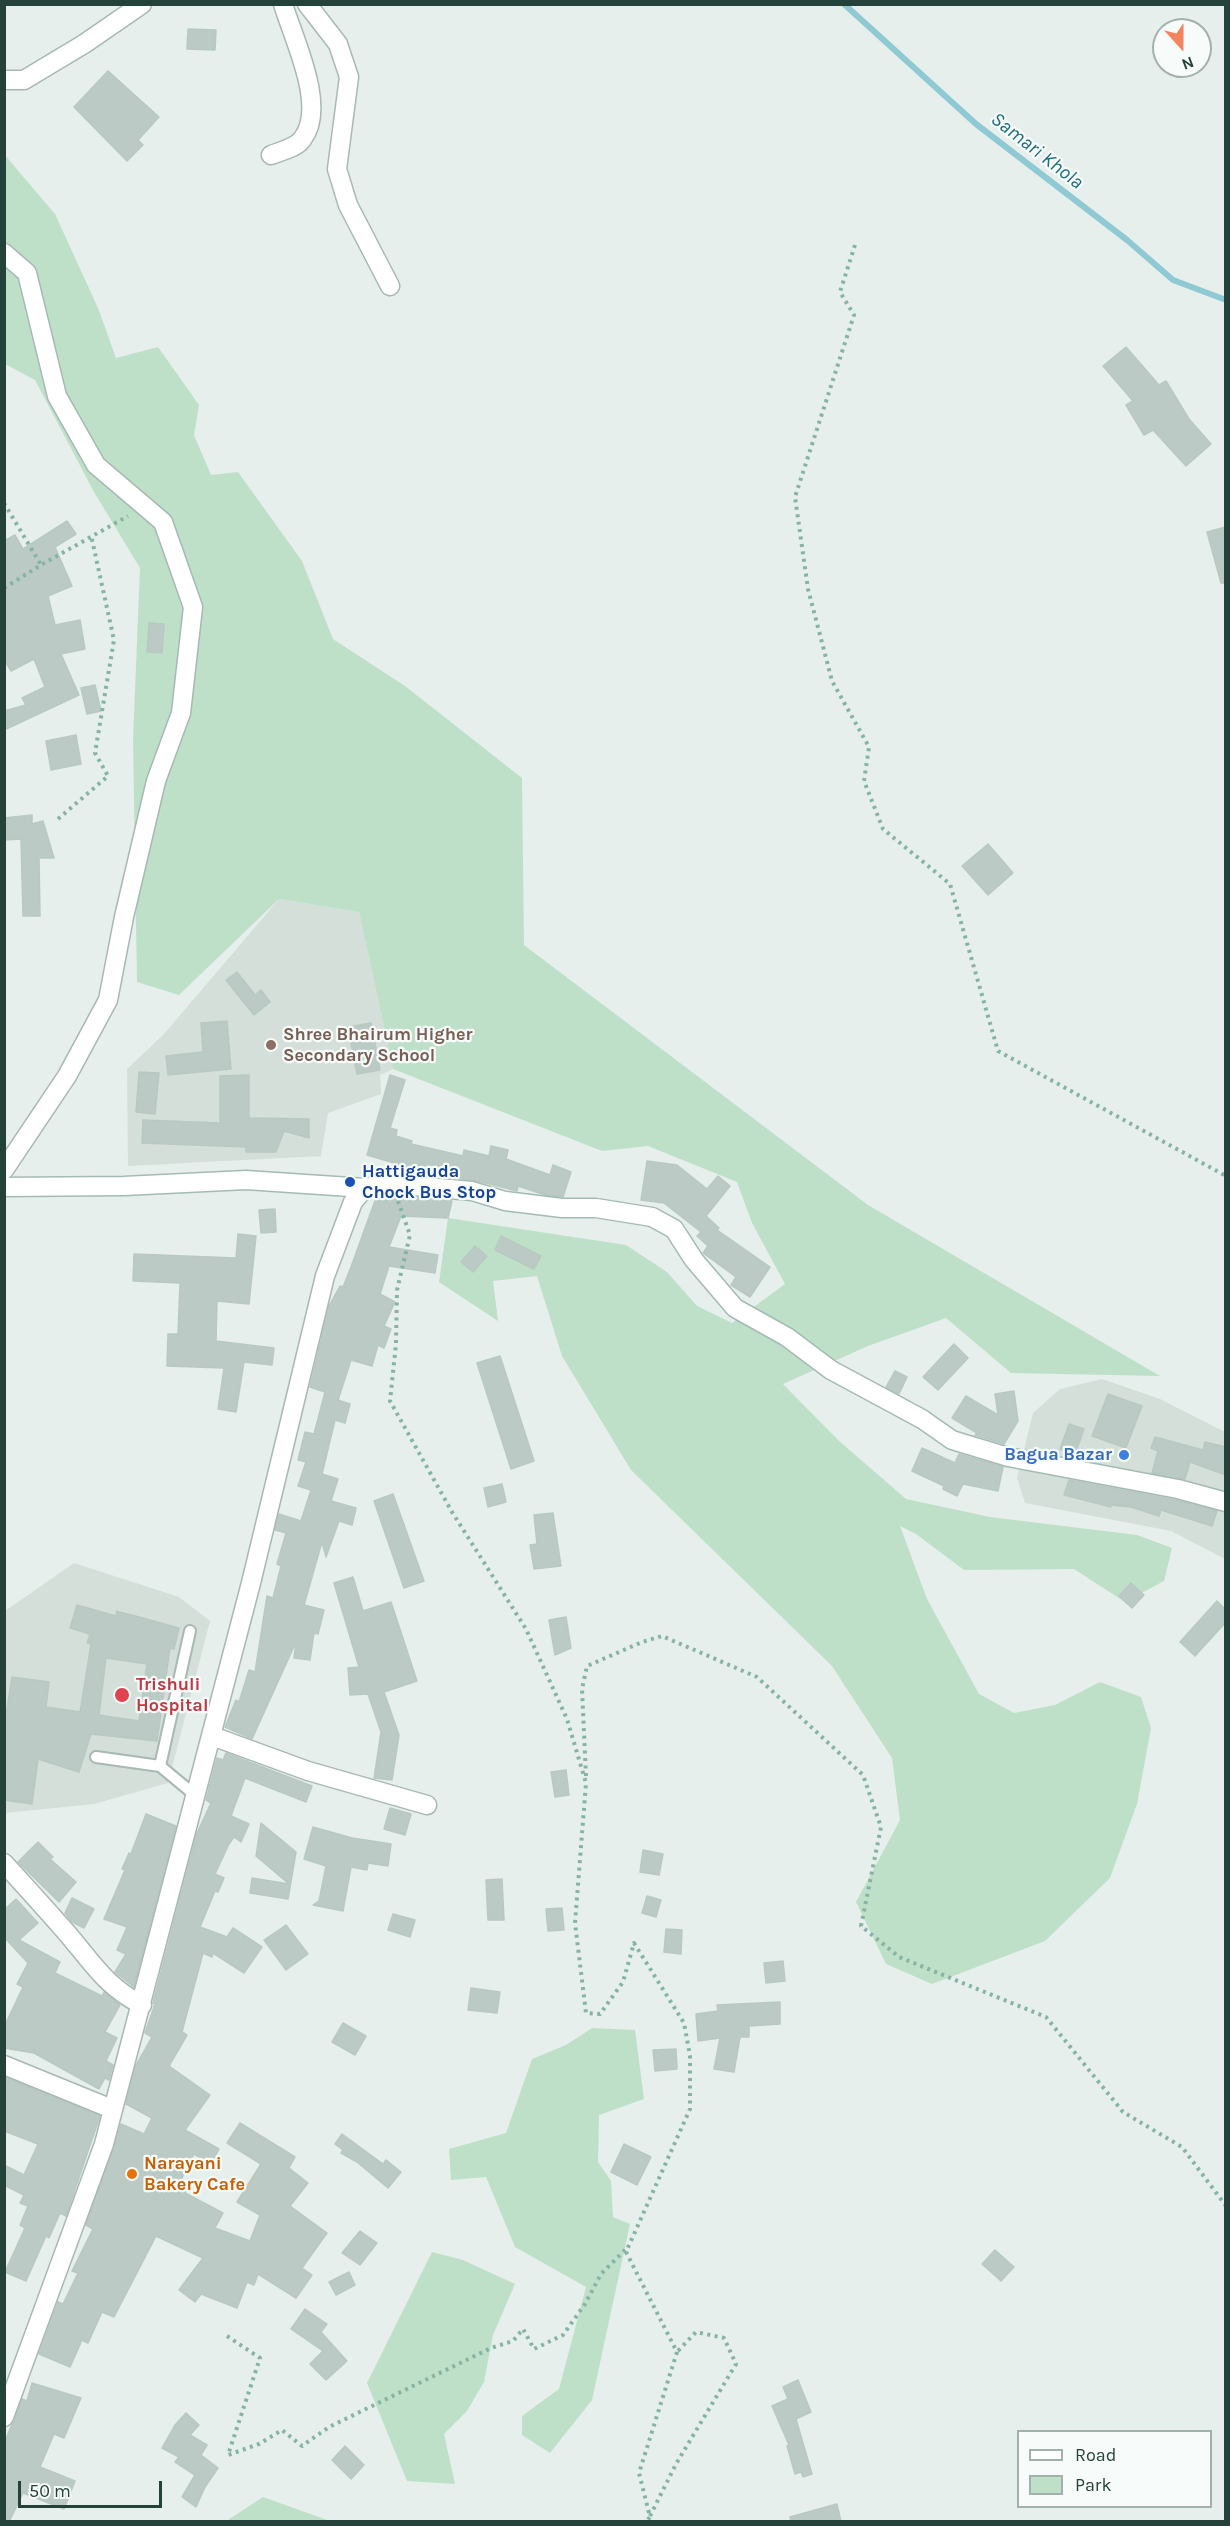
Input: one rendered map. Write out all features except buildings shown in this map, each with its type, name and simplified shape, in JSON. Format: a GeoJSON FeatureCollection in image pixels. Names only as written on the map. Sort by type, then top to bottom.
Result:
{"type":"FeatureCollection","features":[{"type":"Feature","properties":{"kind":"street"},"geometry":{"type":"LineString","coordinates":[[4,80],[24,80],[84,44],[142,4]]}},
{"type":"Feature","properties":{"kind":"street"},"geometry":{"type":"LineString","coordinates":[[271,155],[290,148],[304,138],[312,112],[309,79],[283,4]]}},
{"type":"Feature","properties":{"kind":"street"},"geometry":{"type":"LineString","coordinates":[[307,4],[338,44],[349,77],[338,169],[348,205],[390,286]]}},
{"type":"Feature","properties":{"kind":"street"},"geometry":{"type":"LineString","coordinates":[[4,253],[27,273],[57,396],[96,465],[163,522],[193,606],[181,713],[156,780],[124,917],[108,1000],[67,1076],[4,1170]]}},
{"type":"Feature","properties":{"kind":"street"},"geometry":{"type":"LineString","coordinates":[[4,1187],[124,1186],[246,1180],[365,1188],[392,1184],[472,1191],[505,1201],[562,1208],[597,1208],[652,1217],[674,1229],[694,1260],[735,1308],[787,1337],[831,1370],[922,1419],[952,1440],[1008,1457],[1178,1489],[1226,1502]]}},
{"type":"Feature","properties":{"kind":"street"},"geometry":{"type":"LineString","coordinates":[[4,2417],[104,2144],[251,1583],[325,1276],[353,1202],[365,1188]]}},
{"type":"Feature","properties":{"kind":"street"},"geometry":{"type":"LineString","coordinates":[[212,1736],[308,1772],[427,1805]]}},
{"type":"Feature","properties":{"kind":"street"},"geometry":{"type":"LineString","coordinates":[[4,1863],[68,1934],[92,1967],[122,1995],[141,2005]]}},
{"type":"Feature","properties":{"kind":"street"},"geometry":{"type":"LineString","coordinates":[[4,2065],[112,2109]]}},
{"type":"Feature","properties":{"kind":"lane"},"geometry":{"type":"LineString","coordinates":[[160,1766],[190,1631]]}},
{"type":"Feature","properties":{"kind":"lane"},"geometry":{"type":"LineString","coordinates":[[96,1757],[160,1766],[196,1796]]}},
{"type":"Feature","properties":{"kind":"path"},"geometry":{"type":"LineString","coordinates":[[855,245],[840,292],[854,315],[795,497],[808,589],[832,681],[869,747],[864,781],[883,829],[950,884],[998,1051],[1226,1176]]}},
{"type":"Feature","properties":{"kind":"path"},"geometry":{"type":"LineString","coordinates":[[4,503],[40,565]]}},
{"type":"Feature","properties":{"kind":"path"},"geometry":{"type":"LineString","coordinates":[[4,588],[40,565],[145,507]]}},
{"type":"Feature","properties":{"kind":"path"},"geometry":{"type":"LineString","coordinates":[[58,819],[108,776],[95,753],[114,640],[91,536]]}},
{"type":"Feature","properties":{"kind":"path"},"geometry":{"type":"LineString","coordinates":[[392,1184],[410,1235],[397,1290],[396,1344],[390,1401],[452,1512],[526,1629],[567,1719],[586,1783]]}},
{"type":"Feature","properties":{"kind":"path"},"geometry":{"type":"LineString","coordinates":[[227,2336],[260,2358],[228,2455],[259,2444],[282,2430],[302,2446],[330,2427],[491,2348],[513,2342],[523,2329],[534,2349],[563,2335],[585,2304],[601,2274],[627,2248],[690,2109],[690,2056],[684,2023],[634,1943],[622,1982],[600,2014],[586,2013],[574,1923],[586,1783],[582,1689],[587,1666],[642,1642],[662,1636],[757,1677],[863,1775],[881,1827],[861,1926],[899,1957],[1046,2017],[1123,2112],[1182,2147],[1226,2206]]}},
{"type":"Feature","properties":{"kind":"path"},"geometry":{"type":"LineString","coordinates":[[627,2248],[626,2252],[677,2352]]}},
{"type":"Feature","properties":{"kind":"path"},"geometry":{"type":"LineString","coordinates":[[646,2522],[650,2517],[676,2464],[736,2364],[724,2338],[696,2332],[677,2352],[639,2473],[650,2517]]}},
{"type":"Feature","properties":{"kind":"shaded area","name":"Shree Bhairum Higher Secondary School"},"geometry":{"type":"Polygon","coordinates":[[[279,899],[359,912],[393,1069],[380,1075],[381,1094],[328,1113],[321,1156],[128,1166],[127,1069],[164,1034],[279,899]]]}},
{"type":"Feature","properties":{"kind":"shaded area","name":"Bagua Bazar"},"geometry":{"type":"Polygon","coordinates":[[[1102,1379],[1160,1399],[1225,1432],[1225,1559],[1171,1531],[1025,1503],[1017,1478],[1033,1413],[1060,1389],[1102,1379]]]}},
{"type":"Feature","properties":{"kind":"shaded area","name":"Trishuli Hospital"},"geometry":{"type":"Polygon","coordinates":[[[74,1563],[179,1597],[210,1621],[168,1783],[94,1804],[5,1813],[5,1800],[32,1804],[49,1682],[12,1677],[5,1728],[5,1611],[74,1563]],[[77,1605],[71,1628],[90,1634],[88,1642],[121,1642],[129,1613],[118,1610],[116,1616],[77,1605]],[[138,1617],[174,1648],[179,1628],[138,1617]],[[170,1649],[147,1664],[139,1721],[118,1718],[115,1735],[157,1741],[170,1649]],[[89,1654],[80,1708],[99,1711],[107,1655],[89,1654]],[[47,1708],[45,1728],[113,1737],[116,1717],[47,1708]]]}},
{"type":"Feature","properties":{"kind":"green space"},"geometry":{"type":"Polygon","coordinates":[[[4,154],[55,214],[98,308],[116,358],[158,347],[199,405],[194,435],[211,475],[238,472],[302,561],[333,639],[405,686],[522,778],[524,945],[868,1205],[1160,1376],[1011,1373],[946,1318],[868,1346],[783,1384],[838,1440],[906,1499],[990,1517],[1137,1535],[1172,1548],[1164,1581],[1125,1602],[1074,1569],[964,1570],[916,1534],[900,1526],[927,1599],[979,1694],[1014,1713],[1055,1705],[1100,1682],[1141,1697],[1151,1728],[1137,1804],[1110,1878],[1045,1941],[932,1984],[886,1964],[856,1902],[900,1820],[892,1758],[832,1666],[631,1470],[562,1356],[537,1276],[493,1281],[498,1321],[439,1282],[448,1218],[626,1245],[667,1272],[697,1306],[732,1323],[785,1284],[752,1223],[737,1182],[648,1146],[602,1151],[393,1069],[359,912],[279,899],[179,995],[137,982],[133,739],[140,568],[94,492],[35,380],[5,364],[4,154]]]}},
{"type":"Feature","properties":{"kind":"green space"},"geometry":{"type":"Polygon","coordinates":[[[592,2028],[635,2030],[644,2099],[599,2115],[598,2162],[611,2181],[613,2217],[630,2224],[592,2400],[550,2453],[522,2435],[522,2416],[559,2389],[586,2287],[515,2247],[486,2177],[451,2180],[449,2149],[506,2133],[532,2059],[566,2045],[592,2028]]]}},
{"type":"Feature","properties":{"kind":"green space"},"geometry":{"type":"Polygon","coordinates":[[[432,2252],[463,2260],[515,2284],[493,2335],[484,2382],[467,2411],[444,2434],[455,2484],[407,2481],[367,2383],[432,2252]]]}},
{"type":"Feature","properties":{"kind":"green space"},"geometry":{"type":"Polygon","coordinates":[[[263,2497],[330,2521],[152,2521],[228,2520],[263,2497]]]}},
{"type":"Feature","properties":{"kind":"waterway","name":"Samari Khola"},"geometry":{"type":"LineString","coordinates":[[844,4],[976,124],[1127,240],[1173,280],[1226,300]]}},
{"type":"Feature","properties":{"kind":"place","name":"Shree Bhairum Higher Secondary School"},"geometry":{"type":"Point","coordinates":[271,1045]}},
{"type":"Feature","properties":{"kind":"place","name":"Hattigauda Chock Bus Stop"},"geometry":{"type":"Point","coordinates":[350,1182]}},
{"type":"Feature","properties":{"kind":"place","name":"Bagua Bazar"},"geometry":{"type":"Point","coordinates":[1124,1455]}},
{"type":"Feature","properties":{"kind":"place","name":"Trishuli Hospital"},"geometry":{"type":"Point","coordinates":[122,1695]}},
{"type":"Feature","properties":{"kind":"place","name":"Narayani Bakery Cafe"},"geometry":{"type":"Point","coordinates":[132,2174]}}]}
